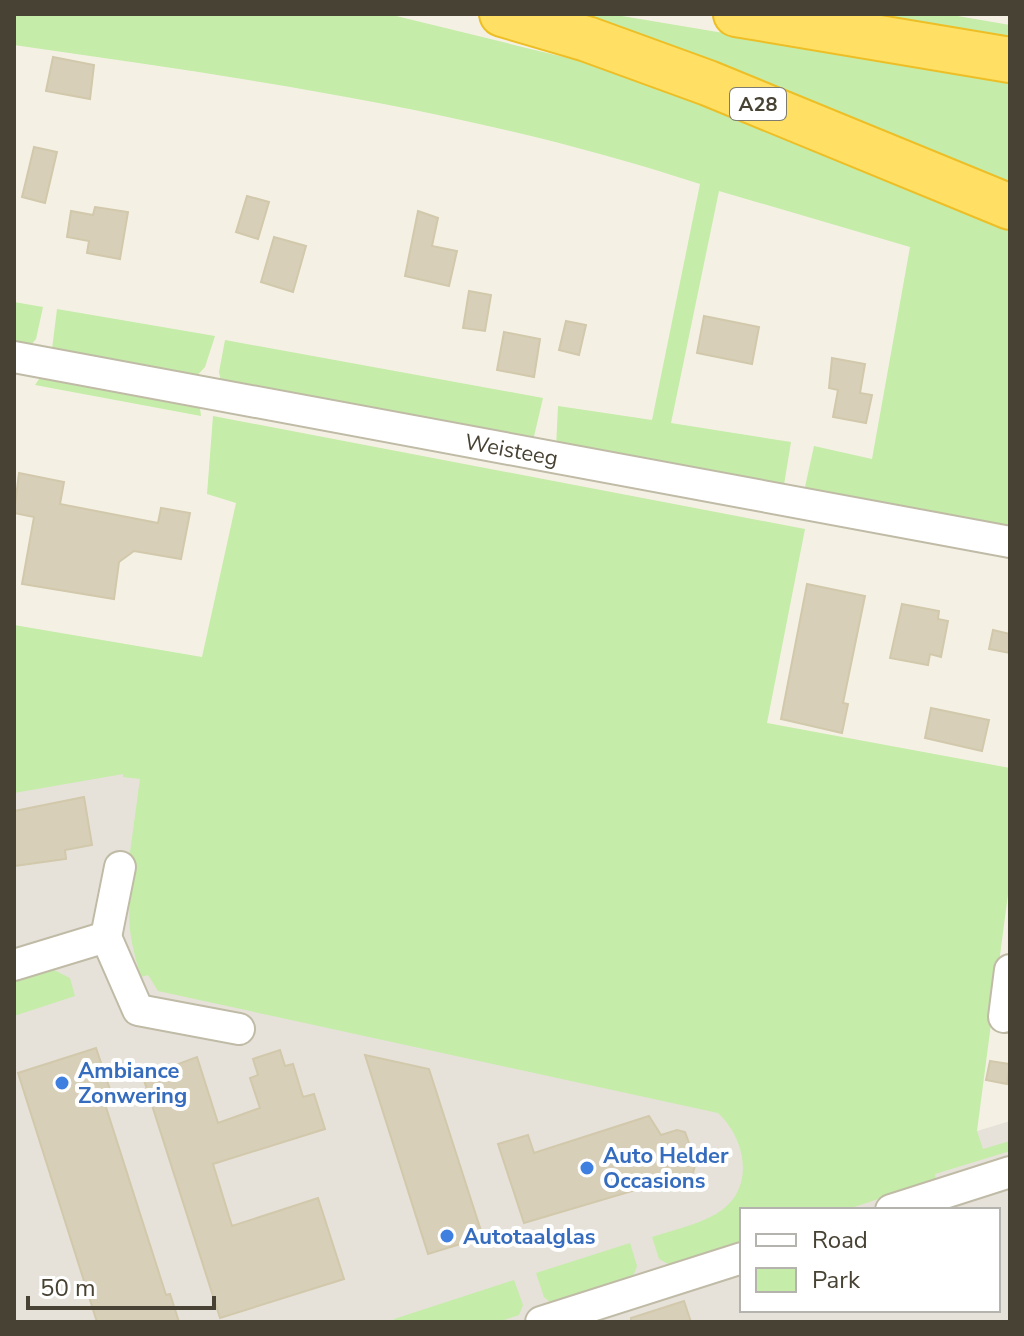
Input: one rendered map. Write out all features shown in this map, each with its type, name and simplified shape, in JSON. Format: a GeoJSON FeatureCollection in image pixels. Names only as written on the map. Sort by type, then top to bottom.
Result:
{"type":"FeatureCollection","features":[{"type":"Feature","properties":{"kind":"highway","name":"A28"},"geometry":{"type":"LineString","coordinates":[[502,14],[681,72],[1010,207]]}},
{"type":"Feature","properties":{"kind":"highway"},"geometry":{"type":"LineString","coordinates":[[736,14],[1010,60]]}},
{"type":"Feature","properties":{"kind":"street","name":"Weisteeg"},"geometry":{"type":"LineString","coordinates":[[14,357],[1010,542]]}},
{"type":"Feature","properties":{"kind":"street"},"geometry":{"type":"LineString","coordinates":[[120,867],[106,937],[138,1010],[239,1029]]}},
{"type":"Feature","properties":{"kind":"street"},"geometry":{"type":"LineString","coordinates":[[14,965],[106,937]]}},
{"type":"Feature","properties":{"kind":"street"},"geometry":{"type":"LineString","coordinates":[[1004,1017],[1010,970]]}},
{"type":"Feature","properties":{"kind":"street"},"geometry":{"type":"LineString","coordinates":[[897,1208],[1010,1172]]}},
{"type":"Feature","properties":{"kind":"street"},"geometry":{"type":"LineString","coordinates":[[541,1322],[740,1259]]}},
{"type":"Feature","properties":{"kind":"shaded area"},"geometry":{"type":"Polygon","coordinates":[[[14,636],[977,1131],[1010,1121],[1010,1322],[14,1322],[14,636]]]}},
{"type":"Feature","properties":{"kind":"green space"},"geometry":{"type":"Polygon","coordinates":[[[14,14],[388,14],[580,61],[689,95],[1010,227],[1010,534],[803,496],[814,446],[872,459],[910,247],[719,191],[671,423],[791,442],[784,485],[556,448],[558,406],[652,420],[700,184],[616,158],[446,117],[274,84],[14,45],[14,14]]]}},
{"type":"Feature","properties":{"kind":"green space"},"geometry":{"type":"Polygon","coordinates":[[[544,14],[610,14],[1010,81],[1010,195],[544,14]]]}},
{"type":"Feature","properties":{"kind":"green space"},"geometry":{"type":"Polygon","coordinates":[[[815,14],[946,14],[1010,25],[1010,47],[815,14]]]}},
{"type":"Feature","properties":{"kind":"green space"},"geometry":{"type":"Polygon","coordinates":[[[14,302],[43,307],[36,339],[25,352],[14,350],[14,302]]]}},
{"type":"Feature","properties":{"kind":"green space"},"geometry":{"type":"Polygon","coordinates":[[[57,309],[215,336],[205,367],[192,381],[51,357],[57,309]]]}},
{"type":"Feature","properties":{"kind":"green space"},"geometry":{"type":"Polygon","coordinates":[[[225,340],[543,398],[532,445],[222,386],[219,372],[225,340]]]}},
{"type":"Feature","properties":{"kind":"green space"},"geometry":{"type":"Polygon","coordinates":[[[45,370],[199,400],[201,416],[35,385],[45,370]]]}},
{"type":"Feature","properties":{"kind":"green space"},"geometry":{"type":"Polygon","coordinates":[[[213,416],[805,529],[767,723],[1010,768],[1010,879],[977,1131],[983,1149],[1010,1141],[1010,1151],[935,1174],[936,1180],[851,1208],[740,1208],[740,1245],[672,1266],[659,1259],[652,1237],[716,1214],[729,1204],[742,1179],[741,1151],[736,1137],[718,1113],[158,991],[148,975],[141,977],[130,924],[130,900],[136,870],[128,867],[140,779],[123,777],[123,774],[14,793],[14,625],[202,657],[236,503],[207,494],[213,416]]]}},
{"type":"Feature","properties":{"kind":"green space"},"geometry":{"type":"Polygon","coordinates":[[[52,969],[70,978],[75,996],[14,1016],[14,980],[52,969]]]}},
{"type":"Feature","properties":{"kind":"green space"},"geometry":{"type":"Polygon","coordinates":[[[630,1243],[637,1266],[632,1279],[553,1305],[544,1297],[536,1273],[630,1243]]]}},
{"type":"Feature","properties":{"kind":"green space"},"geometry":{"type":"Polygon","coordinates":[[[514,1280],[523,1305],[519,1315],[498,1322],[395,1322],[394,1319],[514,1280]]]}},
{"type":"Feature","properties":{"kind":"building"},"geometry":{"type":"Polygon","coordinates":[[[53,57],[94,65],[90,99],[46,91],[53,57]]]}},
{"type":"Feature","properties":{"kind":"building"},"geometry":{"type":"Polygon","coordinates":[[[34,147],[57,152],[45,203],[22,197],[34,147]]]}},
{"type":"Feature","properties":{"kind":"building"},"geometry":{"type":"Polygon","coordinates":[[[247,196],[269,202],[258,239],[236,232],[247,196]]]}},
{"type":"Feature","properties":{"kind":"building"},"geometry":{"type":"Polygon","coordinates":[[[95,207],[128,212],[120,259],[87,253],[89,241],[67,237],[71,211],[93,215],[95,207]]]}},
{"type":"Feature","properties":{"kind":"building"},"geometry":{"type":"Polygon","coordinates":[[[418,211],[438,218],[432,246],[457,251],[449,286],[405,276],[418,211]]]}},
{"type":"Feature","properties":{"kind":"building"},"geometry":{"type":"Polygon","coordinates":[[[274,237],[306,246],[293,292],[261,282],[274,237]]]}},
{"type":"Feature","properties":{"kind":"building"},"geometry":{"type":"Polygon","coordinates":[[[469,291],[491,295],[485,331],[463,328],[469,291]]]}},
{"type":"Feature","properties":{"kind":"building"},"geometry":{"type":"Polygon","coordinates":[[[704,316],[759,327],[752,364],[697,353],[704,316]]]}},
{"type":"Feature","properties":{"kind":"building"},"geometry":{"type":"Polygon","coordinates":[[[566,321],[586,325],[579,355],[559,350],[566,321]]]}},
{"type":"Feature","properties":{"kind":"building"},"geometry":{"type":"Polygon","coordinates":[[[504,332],[540,339],[534,377],[497,370],[504,332]]]}},
{"type":"Feature","properties":{"kind":"building"},"geometry":{"type":"Polygon","coordinates":[[[832,358],[865,364],[860,393],[872,395],[866,423],[833,417],[838,390],[829,388],[832,358]]]}},
{"type":"Feature","properties":{"kind":"building"},"geometry":{"type":"Polygon","coordinates":[[[19,473],[64,482],[60,504],[158,523],[161,508],[190,513],[181,559],[134,551],[119,562],[114,599],[22,584],[34,517],[14,513],[19,473]]]}},
{"type":"Feature","properties":{"kind":"building"},"geometry":{"type":"Polygon","coordinates":[[[807,584],[865,596],[843,703],[848,704],[842,733],[781,719],[807,584]]]}},
{"type":"Feature","properties":{"kind":"building"},"geometry":{"type":"Polygon","coordinates":[[[902,604],[939,611],[938,619],[948,621],[941,657],[930,654],[928,665],[890,658],[902,604]]]}},
{"type":"Feature","properties":{"kind":"building"},"geometry":{"type":"Polygon","coordinates":[[[993,630],[1010,634],[1010,653],[989,649],[993,630]]]}},
{"type":"Feature","properties":{"kind":"building"},"geometry":{"type":"Polygon","coordinates":[[[931,708],[989,720],[982,751],[925,738],[931,708]]]}},
{"type":"Feature","properties":{"kind":"building"},"geometry":{"type":"Polygon","coordinates":[[[84,797],[92,845],[65,850],[66,859],[14,866],[14,811],[84,797]]]}},
{"type":"Feature","properties":{"kind":"building"},"geometry":{"type":"Polygon","coordinates":[[[96,1048],[114,1101],[105,1104],[166,1295],[170,1294],[179,1322],[97,1322],[18,1073],[96,1048]]]}},
{"type":"Feature","properties":{"kind":"building"},"geometry":{"type":"Polygon","coordinates":[[[280,1050],[285,1066],[293,1064],[303,1097],[314,1094],[325,1129],[213,1164],[232,1226],[318,1198],[344,1279],[220,1318],[143,1077],[197,1057],[218,1123],[260,1108],[250,1078],[258,1075],[253,1059],[280,1050]]]}},
{"type":"Feature","properties":{"kind":"building"},"geometry":{"type":"Polygon","coordinates":[[[365,1055],[429,1069],[483,1237],[428,1254],[365,1055]]]}},
{"type":"Feature","properties":{"kind":"building"},"geometry":{"type":"Polygon","coordinates":[[[990,1061],[1010,1064],[1007,1084],[986,1080],[990,1061]]]}},
{"type":"Feature","properties":{"kind":"building"},"geometry":{"type":"Polygon","coordinates":[[[649,1116],[661,1135],[677,1130],[685,1132],[696,1162],[693,1173],[524,1223],[498,1144],[528,1135],[534,1153],[649,1116]]]}},
{"type":"Feature","properties":{"kind":"building"},"geometry":{"type":"Polygon","coordinates":[[[684,1301],[691,1322],[631,1322],[631,1318],[684,1301]]]}},
{"type":"Feature","properties":{"kind":"place","name":"Ambiance Zonwering"},"geometry":{"type":"Point","coordinates":[62,1083]}},
{"type":"Feature","properties":{"kind":"place","name":"Auto Helder Occasions"},"geometry":{"type":"Point","coordinates":[587,1168]}},
{"type":"Feature","properties":{"kind":"place","name":"Autotaalglas"},"geometry":{"type":"Point","coordinates":[447,1236]}}]}
